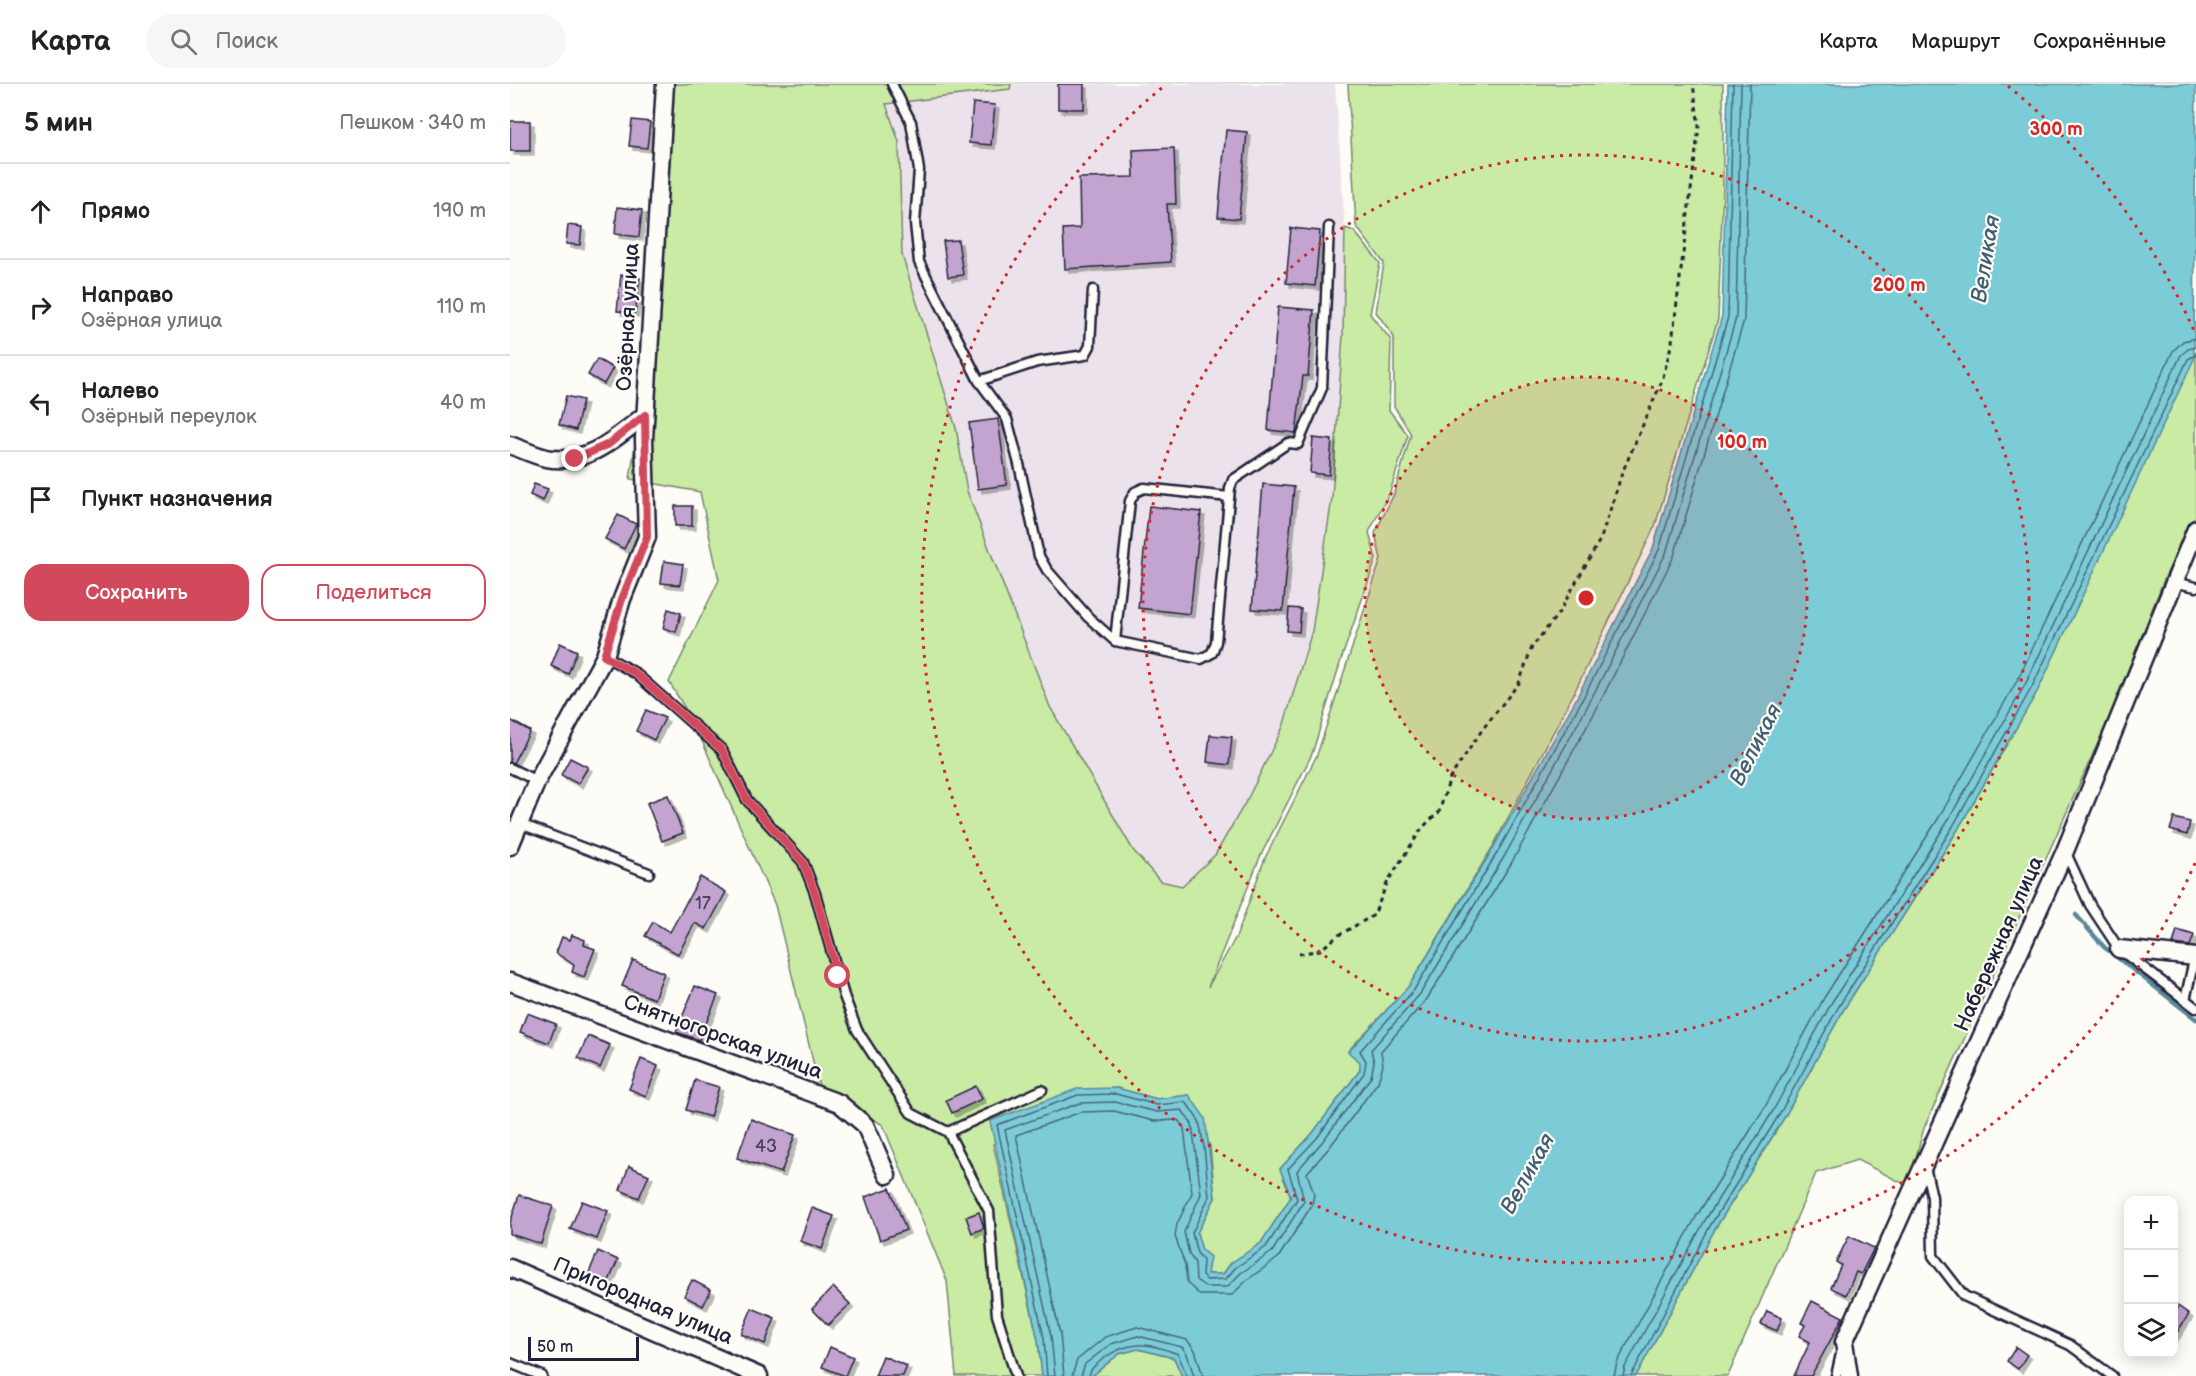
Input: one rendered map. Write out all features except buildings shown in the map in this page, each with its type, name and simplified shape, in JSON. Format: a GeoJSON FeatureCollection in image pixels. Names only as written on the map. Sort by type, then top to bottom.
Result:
{"type":"FeatureCollection","features":[{"type":"Feature","properties":{"kind":"street","name":"Озёрная улица"},"geometry":{"type":"LineString","coordinates":[[510,846],[537,781],[604,656],[622,599],[647,537],[645,415],[665,84]]}},
{"type":"Feature","properties":{"kind":"street"},"geometry":{"type":"LineString","coordinates":[[510,445],[546,458],[575,459],[609,444],[645,415]]}},
{"type":"Feature","properties":{"kind":"street","name":"Набережная улица"},"geometry":{"type":"LineString","coordinates":[[1844,1342],[2065,851],[2196,529]]}},
{"type":"Feature","properties":{"kind":"street"},"geometry":{"type":"LineString","coordinates":[[2119,949],[2196,955]]}},
{"type":"Feature","properties":{"kind":"street","name":"Снятногорская улица"},"geometry":{"type":"LineString","coordinates":[[510,982],[839,1103],[865,1125],[887,1175]]}},
{"type":"Feature","properties":{"kind":"street","name":"Пригородная улица"},"geometry":{"type":"LineString","coordinates":[[510,1269],[759,1376]]}},
{"type":"Feature","properties":{"kind":"street"},"geometry":{"type":"LineString","coordinates":[[1844,1342],[1849,1376]]}},
{"type":"Feature","properties":{"kind":"lane"},"geometry":{"type":"LineString","coordinates":[[892,84],[911,122],[919,170],[915,223],[919,262],[979,381],[1007,420],[1020,464],[1039,556],[1088,617],[1114,641],[1201,659],[1212,653],[1216,642],[1229,497],[1233,480],[1240,473],[1288,443],[1299,444],[1322,388],[1329,227]]}},
{"type":"Feature","properties":{"kind":"lane"},"geometry":{"type":"LineString","coordinates":[[979,381],[1037,362],[1085,355],[1090,346],[1093,290]]}},
{"type":"Feature","properties":{"kind":"lane"},"geometry":{"type":"LineString","coordinates":[[1114,641],[1130,501],[1135,492],[1144,488],[1229,497]]}},
{"type":"Feature","properties":{"kind":"lane"},"geometry":{"type":"LineString","coordinates":[[2173,581],[2196,587]]}},
{"type":"Feature","properties":{"kind":"lane"},"geometry":{"type":"LineString","coordinates":[[604,656],[635,673],[722,750],[747,800],[803,862],[815,893],[844,996],[857,1030],[911,1113],[948,1132],[989,1211],[997,1315],[1016,1376]]}},
{"type":"Feature","properties":{"kind":"lane"},"geometry":{"type":"LineString","coordinates":[[510,768],[537,781]]}},
{"type":"Feature","properties":{"kind":"lane"},"geometry":{"type":"LineString","coordinates":[[518,823],[649,873]]}},
{"type":"Feature","properties":{"kind":"lane"},"geometry":{"type":"LineString","coordinates":[[2065,851],[2090,905],[2119,949],[2196,1008]]}},
{"type":"Feature","properties":{"kind":"lane"},"geometry":{"type":"LineString","coordinates":[[2185,1000],[2196,955]]}},
{"type":"Feature","properties":{"kind":"lane"},"geometry":{"type":"LineString","coordinates":[[948,1132],[1042,1090]]}},
{"type":"Feature","properties":{"kind":"lane"},"geometry":{"type":"LineString","coordinates":[[1924,1164],[1932,1197],[1933,1256],[1964,1296],[2070,1345],[2112,1376]]}},
{"type":"Feature","properties":{"kind":"lane"},"geometry":{"type":"LineString","coordinates":[[1836,1376],[1844,1342]]}},
{"type":"Feature","properties":{"kind":"lane"},"geometry":{"type":"LineString","coordinates":[[510,1363],[542,1376]]}},
{"type":"Feature","properties":{"kind":"path"},"geometry":{"type":"LineString","coordinates":[[1299,954],[1320,950],[1339,935],[1374,915],[1388,882],[1422,828],[1439,812],[1450,778],[1482,730],[1520,683],[1533,647],[1558,614],[1601,538],[1622,473],[1662,381],[1672,342],[1699,126],[1693,84]]}},
{"type":"Feature","properties":{"kind":"shaded area"},"geometry":{"type":"Polygon","coordinates":[[[1011,84],[1335,84],[1345,228],[1343,335],[1332,498],[1312,631],[1283,727],[1248,798],[1215,855],[1182,886],[1160,881],[1130,846],[1050,707],[967,491],[956,428],[902,255],[899,142],[886,104],[1010,89],[1011,84]]]}},
{"type":"Feature","properties":{"kind":"green space"},"geometry":{"type":"Polygon","coordinates":[[[656,84],[1011,84],[1010,89],[886,104],[899,142],[902,255],[956,428],[967,491],[1050,707],[1133,850],[1160,881],[1182,886],[1215,855],[1248,798],[1283,727],[1312,631],[1332,498],[1343,335],[1345,228],[1354,231],[1380,263],[1370,314],[1391,340],[1389,410],[1408,435],[1390,492],[1369,532],[1376,559],[1312,754],[1260,857],[1208,987],[1237,935],[1265,858],[1317,755],[1381,559],[1375,533],[1394,494],[1411,434],[1394,406],[1394,337],[1376,312],[1384,263],[1356,226],[1348,84],[1723,84],[1723,188],[1718,319],[1655,526],[1573,695],[1492,848],[1409,986],[1348,1051],[1361,1062],[1360,1070],[1312,1134],[1280,1169],[1291,1197],[1261,1243],[1231,1263],[1223,1274],[1207,1274],[1197,1233],[1215,1198],[1210,1146],[1189,1095],[1157,1099],[1117,1088],[993,1144],[1038,1340],[1042,1376],[956,1376],[947,1281],[883,1125],[819,1086],[775,905],[694,723],[669,682],[719,580],[700,492],[630,479],[643,391],[656,84]]]}},
{"type":"Feature","properties":{"kind":"green space"},"geometry":{"type":"Polygon","coordinates":[[[2196,352],[2196,516],[2165,577],[2107,723],[1924,1128],[1908,1186],[1857,1160],[1816,1173],[1728,1376],[1636,1376],[1715,1229],[1784,1118],[1844,1009],[1957,831],[2038,690],[2196,352]]]}},
{"type":"Feature","properties":{"kind":"green space"},"geometry":{"type":"Polygon","coordinates":[[[1138,1349],[1174,1358],[1182,1376],[1092,1376],[1119,1354],[1138,1349]]]}},
{"type":"Feature","properties":{"kind":"water","name":"Великая"},"geometry":{"type":"Polygon","coordinates":[[[1728,84],[2196,84],[2194,359],[2038,690],[1957,831],[1844,1009],[1784,1118],[1715,1229],[1636,1376],[1182,1376],[1174,1358],[1138,1349],[1119,1354],[1092,1376],[1042,1376],[1038,1340],[990,1121],[1077,1089],[1117,1088],[1157,1099],[1189,1095],[1205,1118],[1215,1198],[1197,1233],[1202,1250],[1210,1257],[1207,1274],[1223,1274],[1231,1263],[1261,1243],[1291,1197],[1280,1169],[1312,1134],[1360,1070],[1360,1062],[1348,1052],[1409,986],[1492,850],[1576,699],[1653,548],[1722,316],[1728,84]]]}},
{"type":"Feature","properties":{"kind":"waterway"},"geometry":{"type":"LineString","coordinates":[[2076,915],[2104,947],[2196,1019]]}},
{"type":"Feature","properties":{"kind":"route"},"geometry":{"type":"LineString","coordinates":[[575,459],[609,444],[645,415],[647,537],[622,599],[604,656],[635,673],[680,710],[722,750],[747,800],[803,862],[815,893],[838,976]]}}]}
